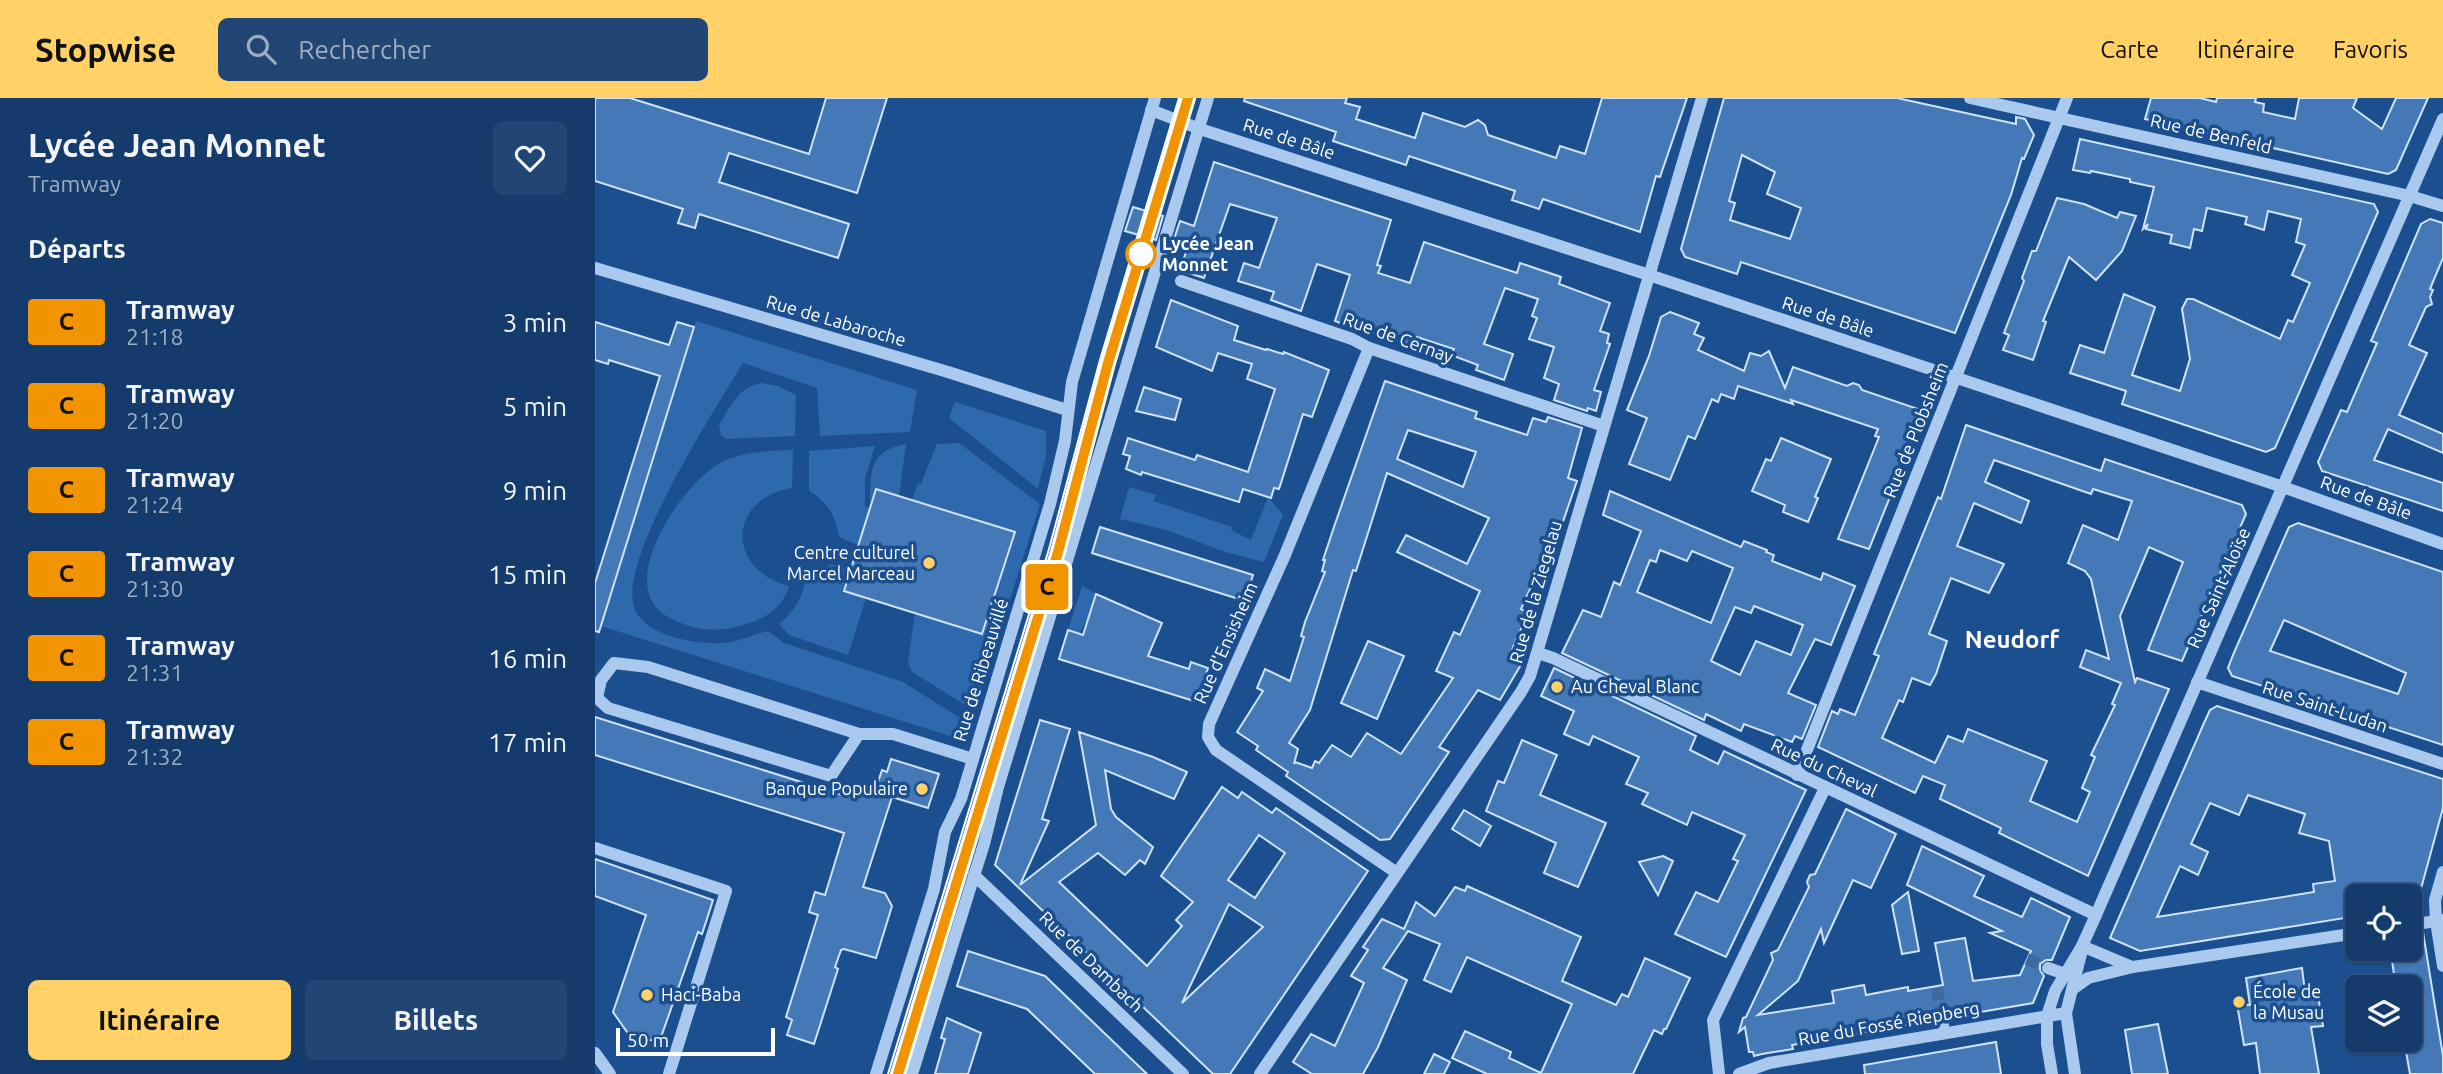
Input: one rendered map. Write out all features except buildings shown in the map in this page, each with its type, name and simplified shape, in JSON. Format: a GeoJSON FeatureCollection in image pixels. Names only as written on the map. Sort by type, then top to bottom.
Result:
{"type":"FeatureCollection","features":[{"type":"Feature","properties":{"kind":"street"},"geometry":{"type":"LineString","coordinates":[[912,1074],[1209,98]]}},
{"type":"Feature","properties":{"kind":"street","name":"Rue de la Ziegelau"},"geometry":{"type":"LineString","coordinates":[[1260,1074],[1521,692],[1535,664],[1548,609],[1702,98]]}},
{"type":"Feature","properties":{"kind":"street","name":"Rue de Benfeld"},"geometry":{"type":"LineString","coordinates":[[1970,98],[2410,196],[2443,206]]}},
{"type":"Feature","properties":{"kind":"street","name":"Rue de Plobsheim"},"geometry":{"type":"LineString","coordinates":[[1797,775],[2067,98]]}},
{"type":"Feature","properties":{"kind":"street","name":"Rue de Ribeauvillé"},"geometry":{"type":"LineString","coordinates":[[876,1074],[934,889],[945,832],[961,799],[1050,503],[1065,441],[1067,410],[1075,373],[1153,104],[1200,129]]}},
{"type":"Feature","properties":{"kind":"street","name":"Rue Saint-Aloïse"},"geometry":{"type":"LineString","coordinates":[[2052,1074],[2047,1044],[2047,1016],[2055,991],[2082,946],[2096,915],[2443,119]]}},
{"type":"Feature","properties":{"kind":"street","name":"Rue de Bâle"},"geometry":{"type":"LineString","coordinates":[[1200,129],[1649,275],[2283,487],[2443,544]]}},
{"type":"Feature","properties":{"kind":"street","name":"Rue de Labaroche"},"geometry":{"type":"LineString","coordinates":[[595,268],[948,372],[1067,410]]}},
{"type":"Feature","properties":{"kind":"street","name":"Rue de Cernay"},"geometry":{"type":"LineString","coordinates":[[1181,281],[1352,339],[1369,348],[1604,426]]}},
{"type":"Feature","properties":{"kind":"street","name":"Rue d'Ensisheim"},"geometry":{"type":"LineString","coordinates":[[1369,348],[1285,555],[1209,724],[1208,737],[1216,750],[1397,873]]}},
{"type":"Feature","properties":{"kind":"street","name":"Rue du Cheval"},"geometry":{"type":"LineString","coordinates":[[1538,653],[2096,915]]}},
{"type":"Feature","properties":{"kind":"street"},"geometry":{"type":"LineString","coordinates":[[859,734],[831,776],[608,708],[597,698],[601,680],[614,663],[647,667],[859,734],[893,734],[973,760]]}},
{"type":"Feature","properties":{"kind":"street","name":"Rue Saint-Ludan"},"geometry":{"type":"LineString","coordinates":[[2197,682],[2443,764]]}},
{"type":"Feature","properties":{"kind":"street"},"geometry":{"type":"LineString","coordinates":[[1719,1074],[1713,1020],[1825,788]]}},
{"type":"Feature","properties":{"kind":"street"},"geometry":{"type":"LineString","coordinates":[[595,848],[726,891],[670,1074]]}},
{"type":"Feature","properties":{"kind":"street"},"geometry":{"type":"LineString","coordinates":[[2443,872],[2435,900],[2443,966]]}},
{"type":"Feature","properties":{"kind":"street","name":"Rue de Dambach"},"geometry":{"type":"LineString","coordinates":[[974,875],[1183,1074]]}},
{"type":"Feature","properties":{"kind":"street"},"geometry":{"type":"LineString","coordinates":[[2074,988],[2088,978],[2133,967],[2345,935]]}},
{"type":"Feature","properties":{"kind":"street"},"geometry":{"type":"LineString","coordinates":[[2074,1074],[2066,1019],[2082,946],[2133,967]]}},
{"type":"Feature","properties":{"kind":"street"},"geometry":{"type":"LineString","coordinates":[[2048,968],[2065,974]]}},
{"type":"Feature","properties":{"kind":"street","name":"Rue du Fossé Riepberg"},"geometry":{"type":"LineString","coordinates":[[1739,1074],[1769,1063],[1944,1032],[2047,1016],[2066,1019]]}},
{"type":"Feature","properties":{"kind":"street"},"geometry":{"type":"LineString","coordinates":[[1942,1018],[1944,1032]]}},
{"type":"Feature","properties":{"kind":"street"},"geometry":{"type":"LineString","coordinates":[[595,1053],[610,1074]]}},
{"type":"Feature","properties":{"kind":"shaded area"},"geometry":{"type":"Polygon","coordinates":[[[696,321],[917,390],[910,432],[820,436],[817,388],[743,363],[674,481],[642,550],[634,580],[633,603],[637,614],[656,630],[669,636],[698,642],[729,642],[768,631],[784,643],[903,682],[971,725],[966,741],[601,626],[696,321]]]}},
{"type":"Feature","properties":{"kind":"shaded area"},"geometry":{"type":"Polygon","coordinates":[[[761,383],[778,386],[796,395],[795,436],[726,439],[721,435],[719,425],[731,405],[746,389],[761,383]]]}},
{"type":"Feature","properties":{"kind":"shaded area"},"geometry":{"type":"Polygon","coordinates":[[[955,402],[1046,431],[1046,456],[1038,489],[949,418],[955,402]]]}},
{"type":"Feature","properties":{"kind":"shaded area"},"geometry":{"type":"Polygon","coordinates":[[[959,443],[1040,504],[975,711],[912,672],[908,662],[915,613],[982,634],[1014,533],[912,500],[937,444],[959,443]]]}},
{"type":"Feature","properties":{"kind":"shaded area"},"geometry":{"type":"Polygon","coordinates":[[[906,444],[899,496],[876,489],[870,503],[872,472],[879,457],[885,451],[906,444]]]}},
{"type":"Feature","properties":{"kind":"shaded area"},"geometry":{"type":"Polygon","coordinates":[[[875,446],[865,479],[865,507],[870,508],[858,545],[839,537],[830,510],[821,499],[809,491],[809,451],[875,446]]]}},
{"type":"Feature","properties":{"kind":"shaded area"},"geometry":{"type":"Polygon","coordinates":[[[793,450],[792,488],[771,495],[755,506],[746,520],[743,535],[745,551],[754,565],[768,578],[789,586],[782,601],[772,612],[751,623],[720,629],[689,626],[663,613],[650,597],[647,581],[649,562],[666,522],[692,486],[729,459],[765,451],[793,450]]]}},
{"type":"Feature","properties":{"kind":"shaded area"},"geometry":{"type":"Polygon","coordinates":[[[1129,487],[1156,495],[1154,501],[1232,527],[1231,530],[1251,540],[1268,497],[1283,515],[1264,562],[1225,552],[1167,530],[1120,519],[1129,487]]]}},
{"type":"Feature","properties":{"kind":"shaded area"},"geometry":{"type":"Polygon","coordinates":[[[830,564],[851,569],[844,591],[866,598],[848,655],[789,635],[779,624],[796,606],[805,582],[817,577],[830,564]]]}},
{"type":"Feature","properties":{"kind":"shaded area"},"geometry":{"type":"Polygon","coordinates":[[[1082,586],[1096,594],[1091,612],[1079,634],[1068,630],[1082,586]]]}},
{"type":"Feature","properties":{"kind":"tunnel"},"geometry":{"type":"LineString","coordinates":[[2027,959],[2048,968]]}},
{"type":"Feature","properties":{"kind":"tunnel"},"geometry":{"type":"LineString","coordinates":[[1937,988],[1942,1018]]}},
{"type":"Feature","properties":{"kind":"tram line"},"geometry":{"type":"LineString","coordinates":[[888,1074],[1049,549],[1100,360],[1179,98]]}},
{"type":"Feature","properties":{"kind":"tram line","name":"C"},"geometry":{"type":"LineString","coordinates":[[898,1074],[1058,552],[1108,363],[1188,98]]}},
{"type":"Feature","properties":{"kind":"place","name":"Lycée Jean Monnet"},"geometry":{"type":"Point","coordinates":[1141,254]}},
{"type":"Feature","properties":{"kind":"place","name":"Centre culturel Marcel Marceau"},"geometry":{"type":"Point","coordinates":[929,563]}},
{"type":"Feature","properties":{"kind":"place","name":"Au Cheval Blanc"},"geometry":{"type":"Point","coordinates":[1557,687]}},
{"type":"Feature","properties":{"kind":"place","name":"Banque Populaire"},"geometry":{"type":"Point","coordinates":[922,789]}},
{"type":"Feature","properties":{"kind":"place","name":"Haci-Baba"},"geometry":{"type":"Point","coordinates":[647,995]}},
{"type":"Feature","properties":{"kind":"place","name":"École de la Musau"},"geometry":{"type":"Point","coordinates":[2239,1002]}},
{"type":"Feature","properties":{"kind":"district","name":"Neudorf"},"geometry":{"type":"Point","coordinates":[2012,640]}}]}
